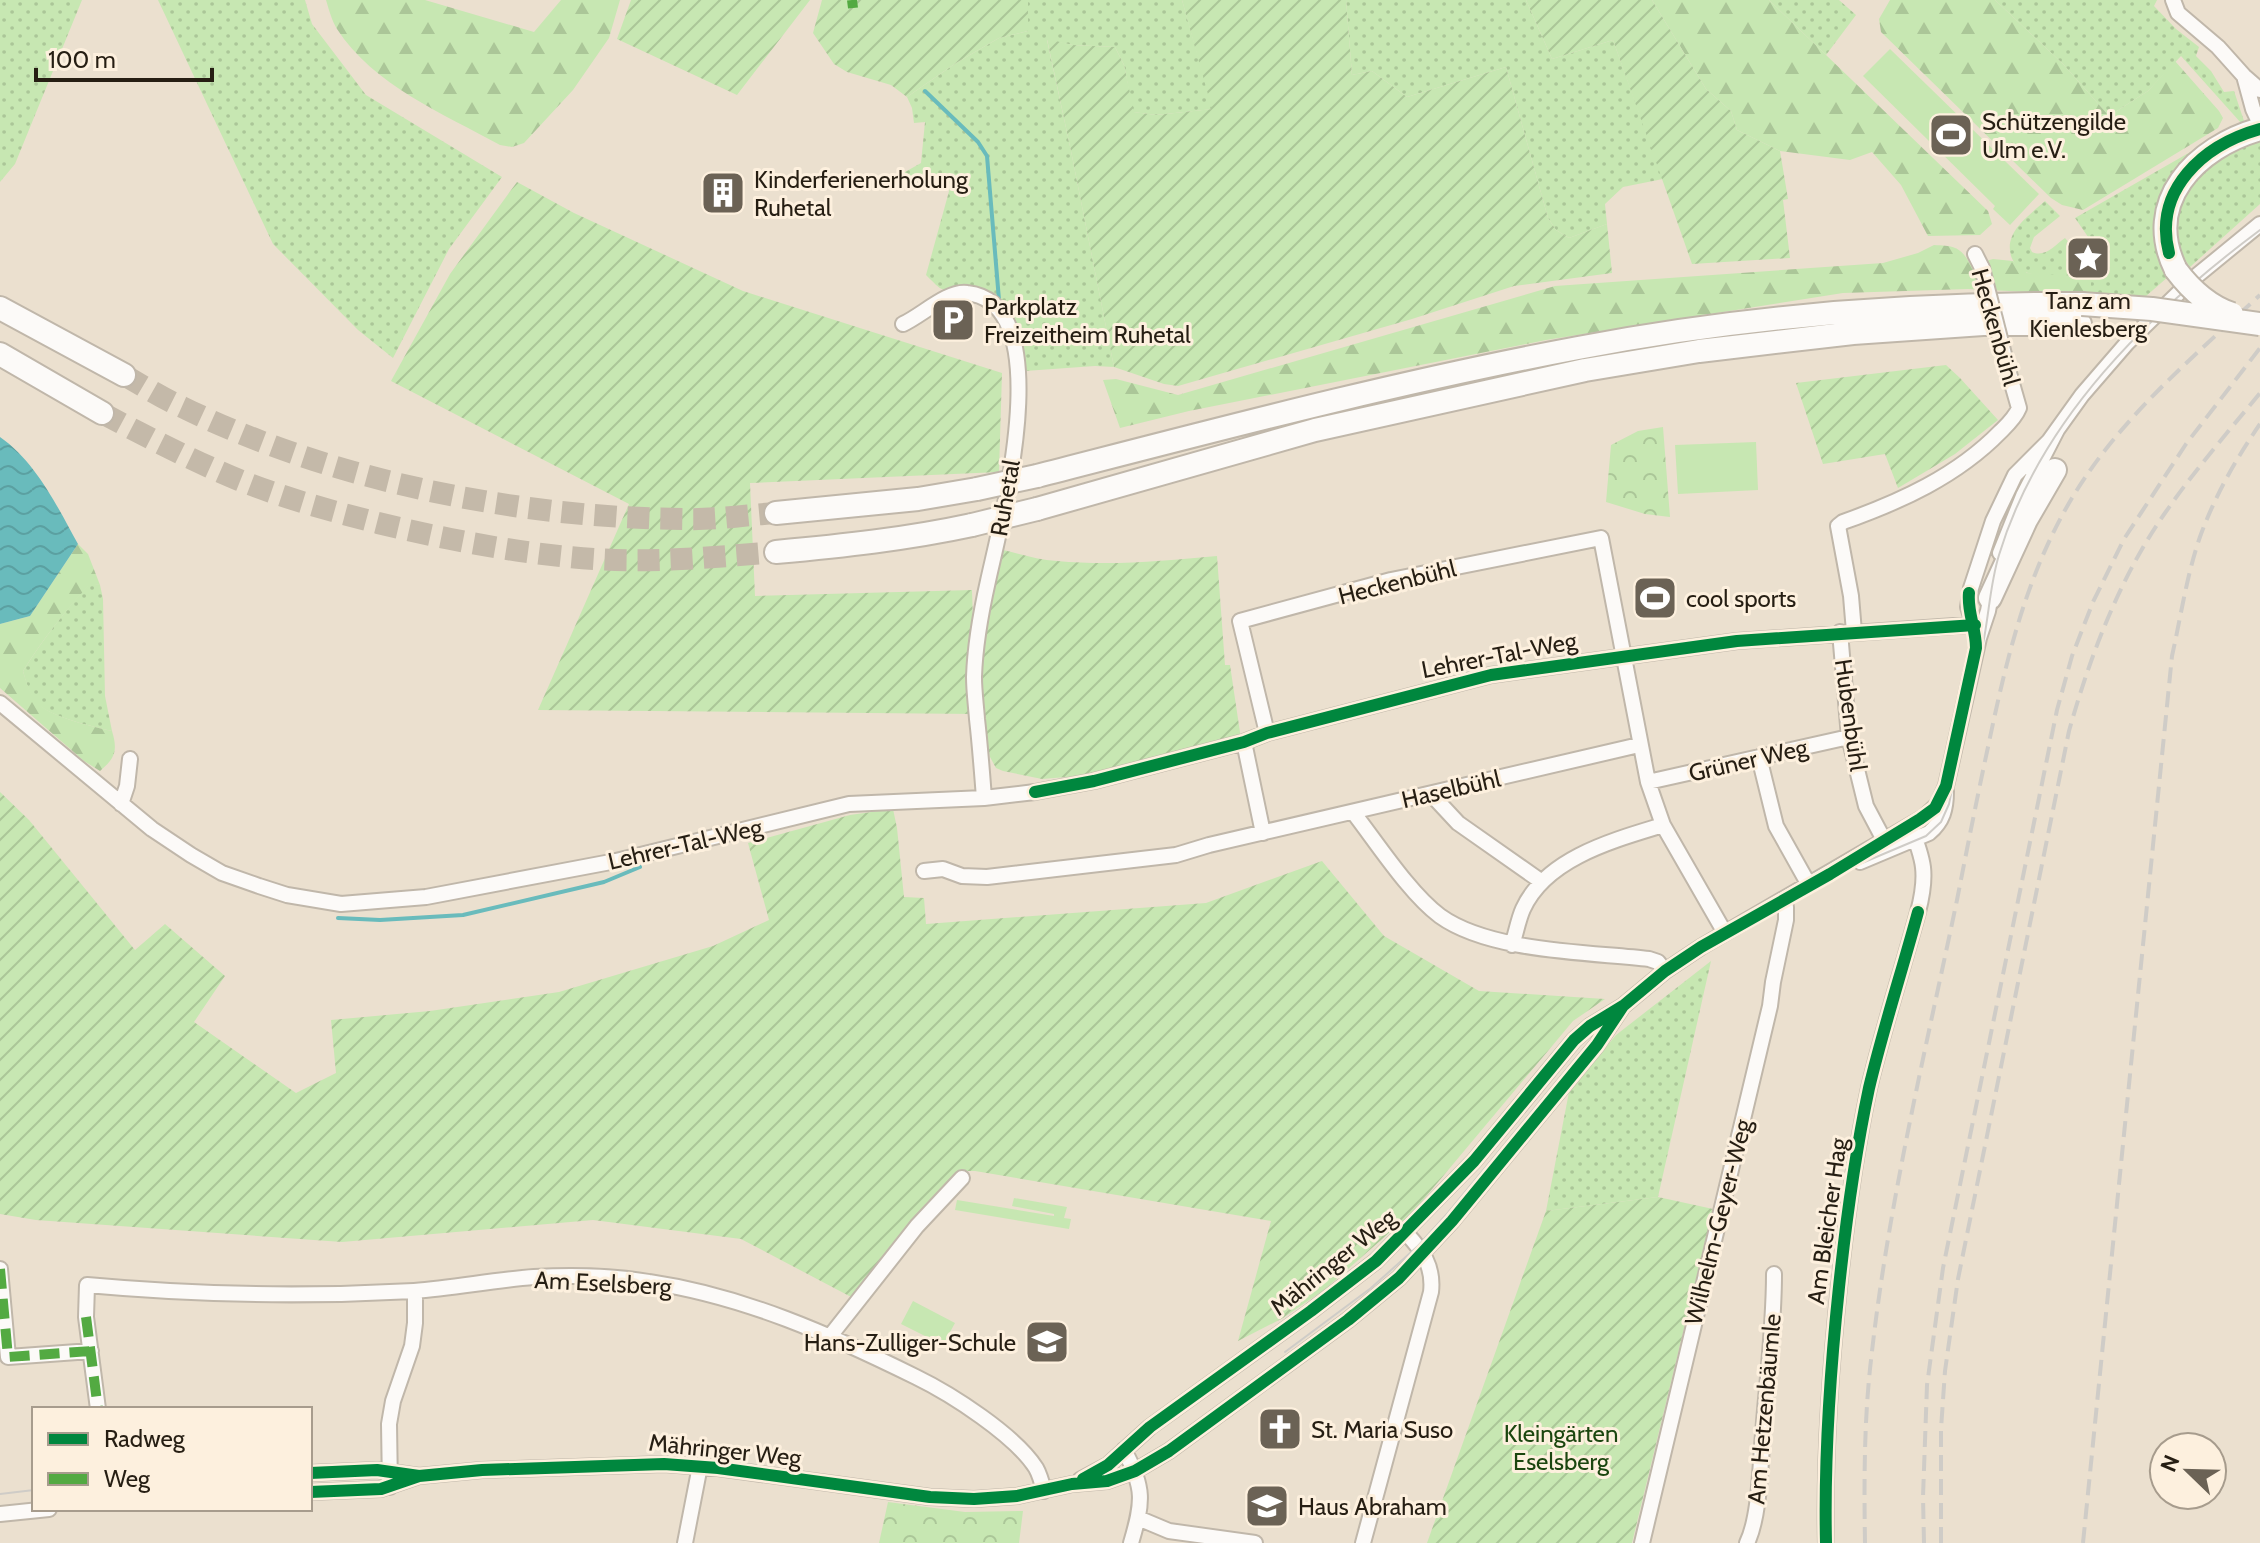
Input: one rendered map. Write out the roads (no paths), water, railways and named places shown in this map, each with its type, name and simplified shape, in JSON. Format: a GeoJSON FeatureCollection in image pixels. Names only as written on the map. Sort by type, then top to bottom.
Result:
{"type":"FeatureCollection","features":[{"type":"Feature","properties":{"kind":"highway"},"geometry":{"type":"LineString","coordinates":[[2260,126],[2211,153],[2187,173],[2168,205],[2165,236],[2176,270],[2192,290],[2227,312],[2260,323]]}},
{"type":"Feature","properties":{"kind":"highway"},"geometry":{"type":"LineString","coordinates":[[776,513],[918,499],[977,489],[1298,409],[1593,345],[1698,328],[1850,311],[1980,304],[2081,314]]}},
{"type":"Feature","properties":{"kind":"highway"},"geometry":{"type":"LineString","coordinates":[[0,308],[124,375]]}},
{"type":"Feature","properties":{"kind":"highway"},"geometry":{"type":"LineString","coordinates":[[776,552],[853,545],[972,525],[1315,430],[1585,370],[1699,351],[1853,333],[1996,324],[2152,309],[2260,323]]}},
{"type":"Feature","properties":{"kind":"highway"},"geometry":{"type":"LineString","coordinates":[[0,354],[102,413]]}},
{"type":"Feature","properties":{"kind":"highway"},"geometry":{"type":"LineString","coordinates":[[1990,598],[2013,547],[2055,470]]}},
{"type":"Feature","properties":{"kind":"street"},"geometry":{"type":"LineString","coordinates":[[2173,0],[2178,13],[2218,47],[2260,90]]}},
{"type":"Feature","properties":{"kind":"street"},"geometry":{"type":"LineString","coordinates":[[2244,76],[2260,126]]}},
{"type":"Feature","properties":{"kind":"street"},"geometry":{"type":"LineString","coordinates":[[1979,624],[1968,607],[1969,593],[1993,521],[2015,475],[2044,447],[2107,365],[2157,312],[2260,224]]}},
{"type":"Feature","properties":{"kind":"street","name":"Heckenbühl"},"geometry":{"type":"LineString","coordinates":[[1847,632],[1851,596],[1838,526],[1917,492],[1977,454],[2018,412],[1982,268],[1975,254]]}},
{"type":"Feature","properties":{"kind":"street","name":"Ruhetal"},"geometry":{"type":"LineString","coordinates":[[903,324],[947,298],[965,292],[998,308],[1013,332],[1016,347],[1019,376],[1015,438],[981,620],[974,679],[984,798]]}},
{"type":"Feature","properties":{"kind":"street"},"geometry":{"type":"LineString","coordinates":[[1916,840],[1929,833],[1946,810],[1946,786],[1979,624],[1990,598],[1997,565],[2012,522],[2057,430]]}},
{"type":"Feature","properties":{"kind":"street","name":"Heckenbühl"},"geometry":{"type":"LineString","coordinates":[[1267,733],[1240,621],[1391,580],[1601,538],[1623,655]]}},
{"type":"Feature","properties":{"kind":"street","name":"Lehrer-Tal-Weg"},"geometry":{"type":"LineString","coordinates":[[0,703],[152,829],[222,873],[287,895],[341,904],[426,897],[616,861],[849,804],[984,798],[1094,781],[1491,675],[1737,641],[1979,624]]}},
{"type":"Feature","properties":{"kind":"street","name":"Hubenbühl"},"geometry":{"type":"LineString","coordinates":[[1847,632],[1849,737],[1866,806],[1884,840]]}},
{"type":"Feature","properties":{"kind":"street"},"geometry":{"type":"LineString","coordinates":[[1623,655],[1639,745],[1663,825],[1725,933]]}},
{"type":"Feature","properties":{"kind":"street","name":"Grüner Weg"},"geometry":{"type":"LineString","coordinates":[[1648,782],[1849,737]]}},
{"type":"Feature","properties":{"kind":"street"},"geometry":{"type":"LineString","coordinates":[[1244,742],[1263,833]]}},
{"type":"Feature","properties":{"kind":"street","name":"Haselbühl"},"geometry":{"type":"LineString","coordinates":[[924,871],[943,869],[962,876],[987,877],[1176,855],[1639,745]]}},
{"type":"Feature","properties":{"kind":"street"},"geometry":{"type":"LineString","coordinates":[[1759,757],[1776,826],[1809,885]]}},
{"type":"Feature","properties":{"kind":"street"},"geometry":{"type":"LineString","coordinates":[[121,804],[130,759]]}},
{"type":"Feature","properties":{"kind":"street"},"geometry":{"type":"LineString","coordinates":[[1910,825],[1935,808],[1946,786]]}},
{"type":"Feature","properties":{"kind":"street"},"geometry":{"type":"LineString","coordinates":[[1431,794],[1458,823],[1542,882]]}},
{"type":"Feature","properties":{"kind":"street"},"geometry":{"type":"LineString","coordinates":[[1353,812],[1418,896],[1441,917],[1512,945],[1649,959],[1658,962],[1665,971]]}},
{"type":"Feature","properties":{"kind":"street"},"geometry":{"type":"LineString","coordinates":[[1512,945],[1523,908],[1542,882],[1570,861],[1606,843],[1663,825]]}},
{"type":"Feature","properties":{"kind":"street","name":"Mähringer Weg"},"geometry":{"type":"LineString","coordinates":[[1072,1484],[1108,1465],[1139,1435],[1346,1286],[1406,1233],[1487,1146],[1574,1040],[1590,1026],[1623,1006],[1665,971],[1725,933],[1910,825]]}},
{"type":"Feature","properties":{"kind":"street","name":"Am Bleicher Hag"},"geometry":{"type":"LineString","coordinates":[[1826,1543],[1826,1440],[1843,1247],[1869,1089],[1923,894],[1924,865],[1910,825]]}},
{"type":"Feature","properties":{"kind":"street","name":"Mähringer Weg"},"geometry":{"type":"LineString","coordinates":[[1830,874],[1916,840]]}},
{"type":"Feature","properties":{"kind":"street","name":"Wilhelm-Geyer-Weg"},"geometry":{"type":"LineString","coordinates":[[1642,1543],[1770,1006],[1786,920],[1786,907],[1782,901]]}},
{"type":"Feature","properties":{"kind":"street","name":"Mähringer Weg"},"geometry":{"type":"LineString","coordinates":[[312,1473],[390,1471],[419,1476],[624,1464],[700,1466],[949,1498],[1002,1498],[1072,1484],[1107,1481],[1135,1471],[1169,1451],[1375,1300],[1424,1253],[1597,1045],[1623,1006]]}},
{"type":"Feature","properties":{"kind":"street"},"geometry":{"type":"LineString","coordinates":[[831,1335],[917,1226],[962,1178]]}},
{"type":"Feature","properties":{"kind":"street"},"geometry":{"type":"LineString","coordinates":[[1363,1543],[1430,1297],[1432,1275],[1424,1253],[1406,1233]]}},
{"type":"Feature","properties":{"kind":"street"},"geometry":{"type":"LineString","coordinates":[[0,1269],[8,1357],[91,1351]]}},
{"type":"Feature","properties":{"kind":"street","name":"Am Hetzenbäumle"},"geometry":{"type":"LineString","coordinates":[[1747,1543],[1753,1532],[1760,1471],[1774,1274]]}},
{"type":"Feature","properties":{"kind":"street","name":"Am Eselsberg"},"geometry":{"type":"LineString","coordinates":[[98,1407],[86,1317],[87,1285],[232,1295],[415,1291],[536,1277],[648,1281],[737,1302],[831,1335],[931,1384],[973,1410],[1027,1457],[1036,1468],[1044,1491]]}},
{"type":"Feature","properties":{"kind":"street"},"geometry":{"type":"LineString","coordinates":[[390,1487],[390,1412],[412,1346],[415,1291]]}},
{"type":"Feature","properties":{"kind":"street"},"geometry":{"type":"LineString","coordinates":[[1124,1450],[1140,1488],[1138,1518],[1131,1543]]}},
{"type":"Feature","properties":{"kind":"street","name":"Mähringer Weg"},"geometry":{"type":"LineString","coordinates":[[685,1543],[700,1466]]}},
{"type":"Feature","properties":{"kind":"street","name":"Mähringer Weg"},"geometry":{"type":"LineString","coordinates":[[312,1492],[390,1487],[419,1476]]}},
{"type":"Feature","properties":{"kind":"street"},"geometry":{"type":"LineString","coordinates":[[0,1514],[32,1511]]}},
{"type":"Feature","properties":{"kind":"street"},"geometry":{"type":"LineString","coordinates":[[1138,1518],[1176,1533],[1255,1543]]}},
{"type":"Feature","properties":{"kind":"water"},"geometry":{"type":"Polygon","coordinates":[[[0,437],[35,472],[78,544],[30,616],[0,624],[0,437]]]}},
{"type":"Feature","properties":{"kind":"waterway"},"geometry":{"type":"LineString","coordinates":[[925,91],[978,142],[987,156],[999,300]]}},
{"type":"Feature","properties":{"kind":"waterway"},"geometry":{"type":"LineString","coordinates":[[338,918],[380,920],[463,915],[604,882],[640,867]]}},
{"type":"Feature","properties":{"kind":"tunnel"},"geometry":{"type":"LineString","coordinates":[[124,375],[240,433],[363,475],[428,490],[492,503],[622,517],[696,519],[776,513]]}},
{"type":"Feature","properties":{"kind":"tunnel"},"geometry":{"type":"LineString","coordinates":[[102,413],[256,487],[343,514],[431,535],[512,550],[594,559],[662,560],[776,552]]}},
{"type":"Feature","properties":{"kind":"tram line"},"geometry":{"type":"LineString","coordinates":[[1285,1352],[1371,1288],[1418,1246],[1578,1056],[1605,1026],[1643,992],[1703,950],[1836,874],[1926,836],[1941,822],[1949,804],[1971,704],[1999,555],[2017,505],[2041,459],[2070,414],[2139,333],[2260,230]]}},
{"type":"Feature","properties":{"kind":"tram line"},"geometry":{"type":"LineString","coordinates":[[1854,856],[1909,826],[1928,811],[1938,797],[1944,774]]}},
{"type":"Feature","properties":{"kind":"tram line"},"geometry":{"type":"LineString","coordinates":[[312,1479],[556,1462],[662,1461],[717,1465],[939,1495],[994,1494],[1048,1487],[1101,1469]]}},
{"type":"Feature","properties":{"kind":"tram line"},"geometry":{"type":"LineString","coordinates":[[0,1494],[32,1490]]}},
{"type":"Feature","properties":{"kind":"railway"},"geometry":{"type":"LineString","coordinates":[[1865,1543],[1867,1405],[1887,1244],[1984,766],[2020,619],[2056,527],[2091,469],[2158,390],[2260,295]]}},
{"type":"Feature","properties":{"kind":"railway"},"geometry":{"type":"LineString","coordinates":[[1924,1543],[1927,1385],[1943,1268],[2057,710],[2072,656],[2093,602],[2124,539],[2186,444],[2260,348]]}},
{"type":"Feature","properties":{"kind":"railway"},"geometry":{"type":"LineString","coordinates":[[1941,1543],[1941,1429],[1945,1371],[1958,1279],[2069,731],[2097,646],[2134,564],[2176,497],[2260,393]]}},
{"type":"Feature","properties":{"kind":"railway"},"geometry":{"type":"LineString","coordinates":[[2083,1543],[2172,656],[2201,534],[2227,477],[2260,424]]}},
{"type":"Feature","properties":{"kind":"place","name":"Schützengilde Ulm e.V."},"geometry":{"type":"Point","coordinates":[1951,135]}},
{"type":"Feature","properties":{"kind":"place","name":"Kinderferienerholung Ruhetal"},"geometry":{"type":"Point","coordinates":[723,193]}},
{"type":"Feature","properties":{"kind":"place","name":"Tanz am Kienlesberg"},"geometry":{"type":"Point","coordinates":[2088,258]}},
{"type":"Feature","properties":{"kind":"place","name":"Parkplatz Freizeitheim Ruhetal"},"geometry":{"type":"Point","coordinates":[953,320]}},
{"type":"Feature","properties":{"kind":"place","name":"cool sports"},"geometry":{"type":"Point","coordinates":[1655,598]}},
{"type":"Feature","properties":{"kind":"place","name":"Hans-Zulliger-Schule"},"geometry":{"type":"Point","coordinates":[1047,1342]}},
{"type":"Feature","properties":{"kind":"place","name":"St. Maria Suso"},"geometry":{"type":"Point","coordinates":[1280,1429]}},
{"type":"Feature","properties":{"kind":"place","name":"Haus Abraham"},"geometry":{"type":"Point","coordinates":[1267,1506]}},
{"type":"Feature","properties":{"kind":"park label","name":"Kleingärten Eselsberg"},"geometry":{"type":"Point","coordinates":[1561,1447]}}]}
